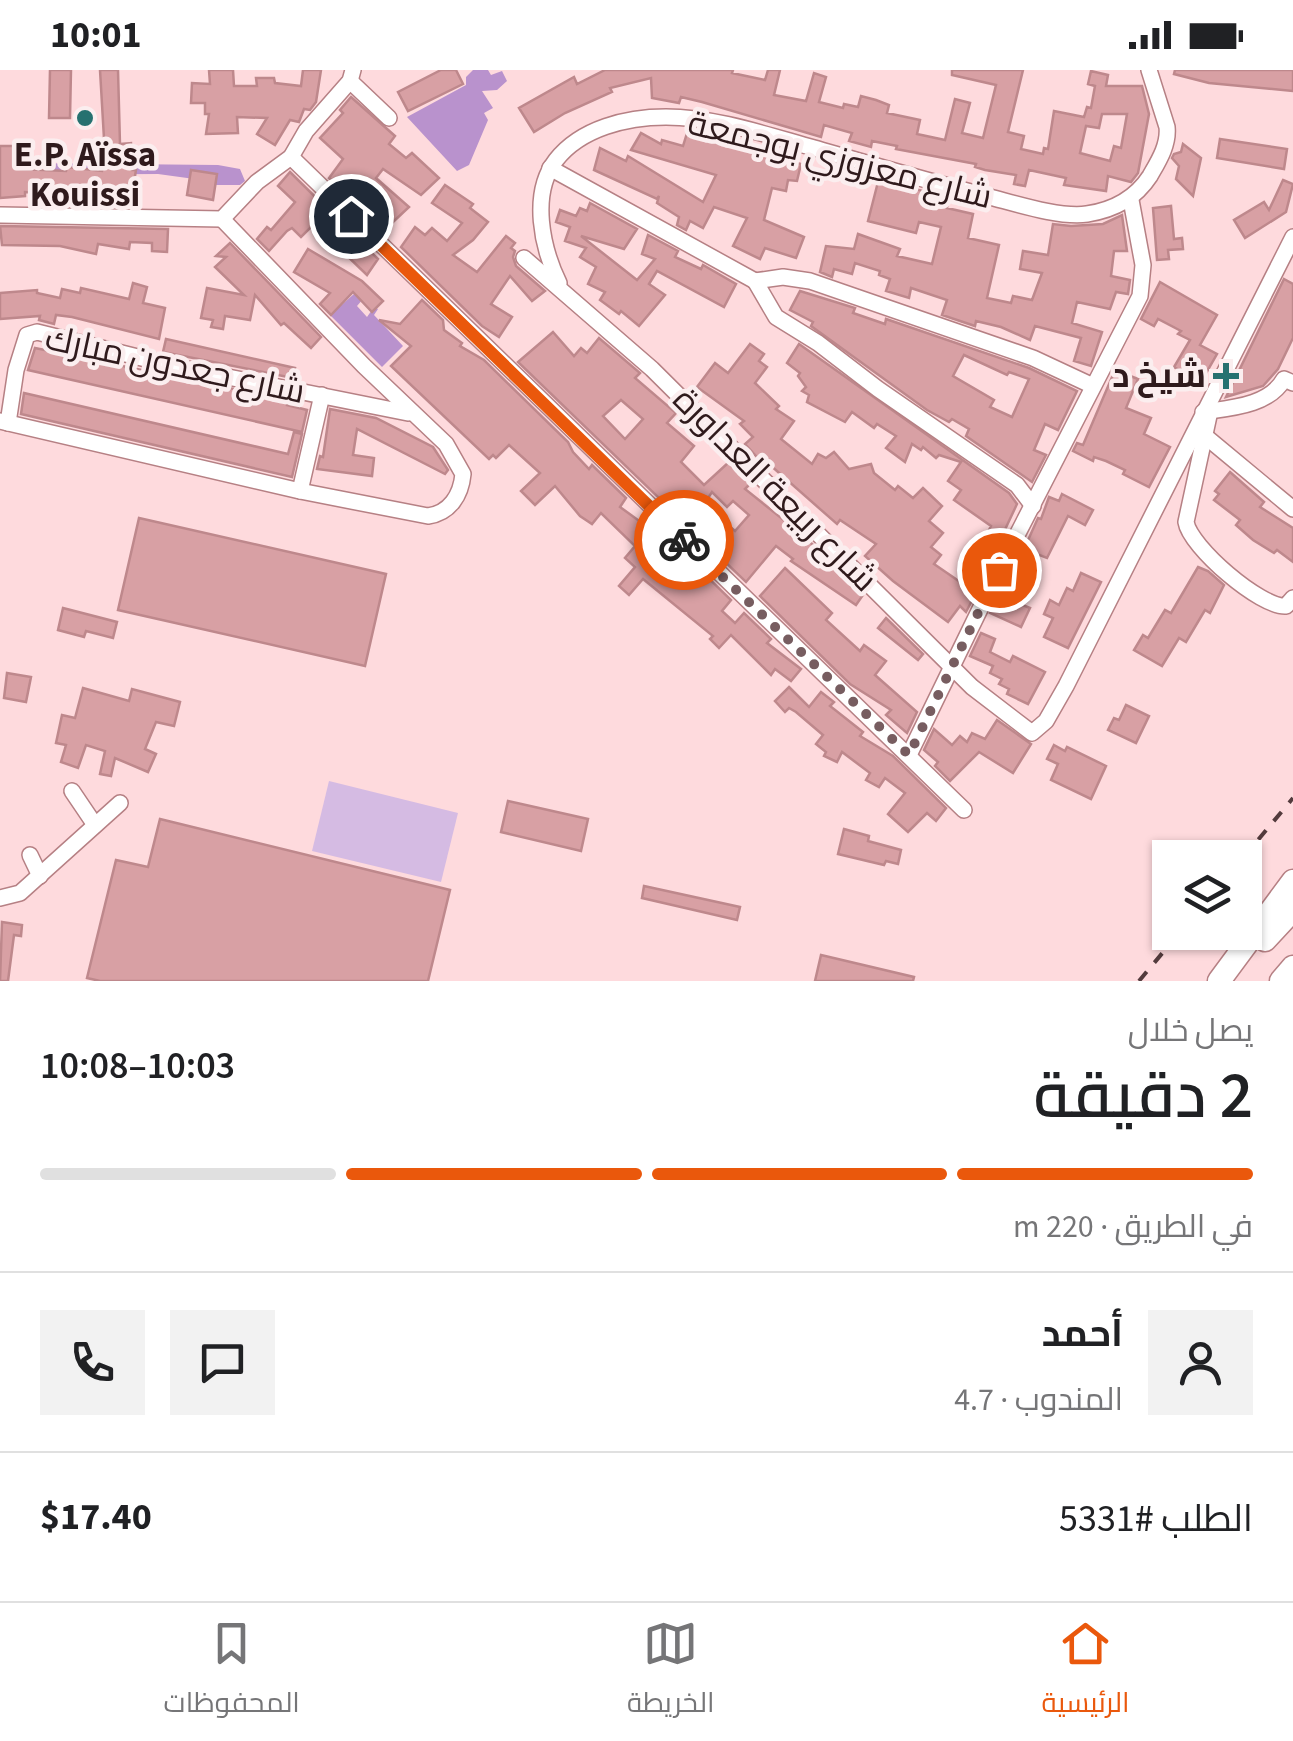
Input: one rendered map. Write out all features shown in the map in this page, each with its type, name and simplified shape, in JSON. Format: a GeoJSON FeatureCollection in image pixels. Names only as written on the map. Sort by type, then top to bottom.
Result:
{"type":"FeatureCollection","features":[{"type":"Feature","properties":{"kind":"highway"},"geometry":{"type":"LineString","coordinates":[[1219,981],[1293,881]]}},
{"type":"Feature","properties":{"kind":"highway"},"geometry":{"type":"LineString","coordinates":[[1230,981],[1293,910]]}},
{"type":"Feature","properties":{"kind":"highway"},"geometry":{"type":"LineString","coordinates":[[1281,981],[1293,967]]}},
{"type":"Feature","properties":{"kind":"street"},"geometry":{"type":"LineString","coordinates":[[222,219],[257,182],[291,157],[306,130],[351,75],[390,118]]}},
{"type":"Feature","properties":{"kind":"street"},"geometry":{"type":"LineString","coordinates":[[909,755],[1144,286],[1131,200],[1149,178],[1168,137],[1164,109],[1151,75]]}},
{"type":"Feature","properties":{"kind":"street","name":"شارع معزوزي بوجمعة"},"geometry":{"type":"LineString","coordinates":[[550,168],[567,148],[595,131],[666,117],[766,135],[1038,208],[1084,215],[1131,200]]}},
{"type":"Feature","properties":{"kind":"street"},"geometry":{"type":"LineString","coordinates":[[291,157],[964,810]]}},
{"type":"Feature","properties":{"kind":"street"},"geometry":{"type":"LineString","coordinates":[[561,287],[544,241],[542,199],[550,168],[756,281],[776,317],[1017,484],[1033,506]]}},
{"type":"Feature","properties":{"kind":"street"},"geometry":{"type":"LineString","coordinates":[[0,215],[222,219],[411,414],[446,444],[460,465],[462,483],[446,511],[428,516],[412,514],[4,422]]}},
{"type":"Feature","properties":{"kind":"street"},"geometry":{"type":"LineString","coordinates":[[1293,237],[1206,411],[1186,522],[1192,540],[1235,579],[1275,606],[1286,606],[1293,598]]}},
{"type":"Feature","properties":{"kind":"street","name":"شارع ربيعة العداورة"},"geometry":{"type":"LineString","coordinates":[[524,258],[561,287],[747,460],[972,687],[1032,733],[1046,720],[1206,411]]}},
{"type":"Feature","properties":{"kind":"street"},"geometry":{"type":"LineString","coordinates":[[756,281],[782,277],[810,282],[1033,358],[1093,386]]}},
{"type":"Feature","properties":{"kind":"street","name":"شارع جعدون مبارك"},"geometry":{"type":"LineString","coordinates":[[4,422],[20,350],[27,335],[37,332],[178,368],[411,414]]}},
{"type":"Feature","properties":{"kind":"street"},"geometry":{"type":"LineString","coordinates":[[1206,411],[1249,404],[1272,394],[1284,379],[1293,383]]}},
{"type":"Feature","properties":{"kind":"street"},"geometry":{"type":"LineString","coordinates":[[300,490],[322,396]]}},
{"type":"Feature","properties":{"kind":"street"},"geometry":{"type":"LineString","coordinates":[[1204,436],[1293,509]]}},
{"type":"Feature","properties":{"kind":"street"},"geometry":{"type":"LineString","coordinates":[[72,791],[95,825]]}},
{"type":"Feature","properties":{"kind":"street"},"geometry":{"type":"LineString","coordinates":[[0,898],[20,893],[120,803]]}},
{"type":"Feature","properties":{"kind":"street"},"geometry":{"type":"LineString","coordinates":[[30,855],[40,876]]}},
{"type":"Feature","properties":{"kind":"shaded area"},"geometry":{"type":"Polygon","coordinates":[[[473,70],[488,70],[491,75],[502,71],[507,81],[497,90],[482,91],[493,108],[484,113],[488,120],[469,165],[457,171],[407,117],[466,85],[466,77],[473,70]]]}},
{"type":"Feature","properties":{"kind":"shaded area"},"geometry":{"type":"Polygon","coordinates":[[[0,164],[218,165],[240,169],[245,181],[240,185],[209,185],[209,181],[158,174],[0,175],[0,164]]]}},
{"type":"Feature","properties":{"kind":"shaded area"},"geometry":{"type":"Polygon","coordinates":[[[354,294],[363,299],[357,306],[367,317],[374,307],[378,309],[374,315],[403,346],[382,367],[330,315],[354,294]]]}},
{"type":"Feature","properties":{"kind":"shaded area"},"geometry":{"type":"Polygon","coordinates":[[[329,781],[458,813],[441,882],[312,851],[329,781]]]}},
{"type":"Feature","properties":{"kind":"building"},"geometry":{"type":"Polygon","coordinates":[[[50,70],[71,70],[70,118],[49,118],[50,70]]]}},
{"type":"Feature","properties":{"kind":"building"},"geometry":{"type":"Polygon","coordinates":[[[100,70],[118,70],[120,144],[131,143],[132,170],[136,170],[131,200],[64,188],[63,194],[25,192],[25,196],[0,198],[0,146],[20,146],[21,169],[66,171],[67,167],[102,171],[105,156],[100,70]]]}},
{"type":"Feature","properties":{"kind":"building"},"geometry":{"type":"Polygon","coordinates":[[[209,70],[233,70],[234,86],[257,86],[256,78],[274,78],[275,83],[301,86],[303,70],[321,70],[316,102],[310,110],[304,109],[299,122],[290,120],[275,145],[257,134],[267,118],[237,117],[238,133],[206,134],[209,114],[205,114],[205,103],[191,103],[192,83],[210,84],[209,70]]]}},
{"type":"Feature","properties":{"kind":"building"},"geometry":{"type":"Polygon","coordinates":[[[441,70],[456,70],[463,84],[408,111],[398,92],[441,70]]]}},
{"type":"Feature","properties":{"kind":"building"},"geometry":{"type":"Polygon","coordinates":[[[605,70],[733,70],[732,73],[765,80],[768,70],[780,70],[774,95],[806,101],[814,73],[826,77],[819,102],[843,108],[844,104],[858,107],[861,96],[876,100],[889,105],[887,113],[920,120],[917,134],[945,140],[955,99],[970,103],[962,133],[983,138],[996,85],[952,75],[952,70],[1023,70],[1008,132],[1024,136],[1021,149],[1043,154],[1044,148],[1048,149],[1054,111],[1084,117],[1087,107],[1091,108],[1095,86],[1088,84],[1091,71],[1108,75],[1106,86],[1142,86],[1149,114],[1138,173],[1131,182],[1108,176],[1106,191],[1064,185],[1066,178],[1029,170],[1025,186],[1014,184],[1016,175],[872,141],[871,147],[849,141],[852,133],[824,125],[821,137],[681,97],[679,103],[652,98],[651,78],[610,88],[612,92],[534,132],[519,108],[574,77],[577,84],[605,70]],[[1102,114],[1099,128],[1086,126],[1080,153],[1110,161],[1114,146],[1121,148],[1127,114],[1102,114]]]}},
{"type":"Feature","properties":{"kind":"building"},"geometry":{"type":"Polygon","coordinates":[[[1175,70],[1293,70],[1293,91],[1209,83],[1174,74],[1175,70]]]}},
{"type":"Feature","properties":{"kind":"building"},"geometry":{"type":"Polygon","coordinates":[[[351,97],[395,136],[389,144],[406,158],[412,153],[439,178],[421,195],[383,169],[376,178],[409,207],[392,223],[379,209],[373,210],[365,203],[360,208],[329,178],[343,159],[320,138],[343,113],[340,110],[351,97]]]}},
{"type":"Feature","properties":{"kind":"building"},"geometry":{"type":"Polygon","coordinates":[[[688,130],[793,154],[791,162],[801,164],[797,181],[788,180],[786,191],[772,188],[764,220],[804,237],[796,258],[765,248],[760,259],[733,246],[747,218],[714,207],[703,228],[690,221],[686,230],[677,225],[679,217],[657,203],[659,196],[657,199],[594,170],[600,148],[626,161],[628,156],[703,202],[716,175],[631,150],[641,133],[661,144],[662,140],[683,146],[688,130]]]}},
{"type":"Feature","properties":{"kind":"building"},"geometry":{"type":"Polygon","coordinates":[[[1220,139],[1287,149],[1284,169],[1217,158],[1220,139]]]}},
{"type":"Feature","properties":{"kind":"building"},"geometry":{"type":"Polygon","coordinates":[[[1183,144],[1201,158],[1193,196],[1176,179],[1179,166],[1172,158],[1181,152],[1183,144]]]}},
{"type":"Feature","properties":{"kind":"building"},"geometry":{"type":"Polygon","coordinates":[[[191,170],[217,174],[213,200],[187,195],[191,170]]]}},
{"type":"Feature","properties":{"kind":"building"},"geometry":{"type":"Polygon","coordinates":[[[290,172],[378,259],[367,275],[314,224],[301,237],[292,228],[287,231],[269,251],[257,239],[267,227],[271,230],[295,202],[278,186],[290,172]]]}},
{"type":"Feature","properties":{"kind":"building"},"geometry":{"type":"Polygon","coordinates":[[[879,178],[926,192],[925,197],[948,202],[947,208],[973,214],[968,238],[999,245],[987,298],[1011,303],[1013,296],[1032,300],[1042,273],[1020,269],[1023,251],[1048,255],[1053,224],[1103,224],[1122,215],[1127,251],[1114,251],[1111,276],[1130,280],[1128,294],[1116,292],[1110,309],[1077,302],[1072,323],[1102,332],[1091,366],[1074,361],[1081,338],[1035,326],[1030,340],[1001,327],[976,321],[975,326],[942,315],[947,300],[911,288],[909,298],[886,291],[890,279],[879,275],[880,271],[855,263],[852,274],[834,269],[832,277],[820,272],[826,246],[854,249],[858,234],[900,249],[897,256],[932,264],[941,227],[919,222],[916,233],[868,221],[879,178]]]}},
{"type":"Feature","properties":{"kind":"building"},"geometry":{"type":"Polygon","coordinates":[[[1283,180],[1293,184],[1286,212],[1245,238],[1234,220],[1264,202],[1269,210],[1283,180]]]}},
{"type":"Feature","properties":{"kind":"building"},"geometry":{"type":"Polygon","coordinates":[[[445,185],[473,204],[470,208],[488,222],[453,255],[477,272],[506,236],[515,243],[511,248],[515,251],[516,266],[545,291],[532,301],[510,276],[491,304],[512,317],[499,337],[482,326],[401,247],[415,227],[425,235],[432,228],[447,241],[462,223],[432,203],[445,185]]]}},
{"type":"Feature","properties":{"kind":"building"},"geometry":{"type":"Polygon","coordinates":[[[590,203],[637,229],[624,249],[581,236],[637,280],[655,259],[642,254],[648,235],[678,251],[675,257],[701,269],[703,265],[736,284],[724,307],[657,271],[649,284],[665,295],[639,326],[600,300],[605,292],[588,284],[596,267],[580,257],[586,248],[565,241],[570,227],[556,222],[560,210],[576,216],[580,208],[587,211],[590,203]]]}},
{"type":"Feature","properties":{"kind":"building"},"geometry":{"type":"Polygon","coordinates":[[[1171,206],[1174,239],[1182,238],[1183,249],[1168,250],[1169,259],[1157,260],[1153,208],[1171,206]]]}},
{"type":"Feature","properties":{"kind":"building"},"geometry":{"type":"Polygon","coordinates":[[[0,226],[168,229],[167,252],[152,251],[152,243],[130,242],[129,249],[98,244],[96,254],[60,246],[2,245],[0,226]]]}},
{"type":"Feature","properties":{"kind":"building"},"geometry":{"type":"Polygon","coordinates":[[[230,243],[321,337],[311,348],[284,323],[281,325],[255,295],[250,320],[225,316],[223,329],[211,327],[213,320],[201,318],[207,288],[244,295],[215,267],[226,257],[216,256],[230,243]]]}},
{"type":"Feature","properties":{"kind":"building"},"geometry":{"type":"Polygon","coordinates":[[[308,249],[362,281],[383,301],[372,312],[353,292],[331,315],[320,304],[330,293],[294,272],[308,249]]]}},
{"type":"Feature","properties":{"kind":"building"},"geometry":{"type":"Polygon","coordinates":[[[1284,279],[1293,284],[1293,338],[1278,369],[1263,386],[1226,397],[1284,279]]]}},
{"type":"Feature","properties":{"kind":"building"},"geometry":{"type":"Polygon","coordinates":[[[1160,282],[1217,315],[1200,345],[1217,354],[1201,382],[1174,367],[1190,340],[1158,319],[1154,326],[1141,319],[1160,282]]]}},
{"type":"Feature","properties":{"kind":"building"},"geometry":{"type":"Polygon","coordinates":[[[133,283],[147,287],[143,303],[165,308],[159,339],[72,317],[56,315],[54,324],[39,320],[40,316],[0,319],[0,293],[37,290],[60,298],[62,289],[80,293],[81,288],[129,299],[133,283]]]}},
{"type":"Feature","properties":{"kind":"building"},"geometry":{"type":"Polygon","coordinates":[[[800,291],[855,308],[853,313],[885,324],[886,319],[1029,368],[1077,391],[1058,430],[1045,424],[1034,450],[1046,455],[1032,482],[966,436],[969,429],[927,410],[811,326],[813,322],[790,310],[800,291]],[[964,355],[953,376],[994,400],[990,407],[1012,417],[1029,379],[1009,372],[1007,375],[964,355]]]}},
{"type":"Feature","properties":{"kind":"building"},"geometry":{"type":"Polygon","coordinates":[[[422,300],[443,320],[444,330],[462,343],[460,346],[484,360],[568,442],[589,469],[592,465],[626,498],[620,507],[660,536],[646,559],[672,573],[686,556],[731,600],[722,611],[735,623],[744,613],[771,639],[767,643],[801,669],[791,681],[775,669],[771,675],[731,635],[719,648],[710,639],[713,636],[643,579],[629,595],[619,586],[635,567],[625,558],[635,546],[601,513],[592,524],[580,516],[555,486],[535,505],[521,491],[540,473],[509,445],[496,458],[493,455],[489,459],[391,366],[411,346],[379,320],[400,324],[422,300]]]}},
{"type":"Feature","properties":{"kind":"building"},"geometry":{"type":"Polygon","coordinates":[[[553,332],[574,356],[581,348],[587,353],[599,338],[640,373],[635,378],[676,413],[667,423],[694,446],[681,462],[704,485],[729,462],[751,483],[745,489],[805,537],[863,595],[856,605],[791,561],[776,546],[746,582],[701,539],[720,518],[735,531],[749,515],[733,501],[727,507],[712,492],[689,527],[518,362],[553,332]],[[621,400],[603,416],[625,439],[643,419],[621,400]]]}},
{"type":"Feature","properties":{"kind":"building"},"geometry":{"type":"Polygon","coordinates":[[[166,339],[295,368],[293,378],[163,352],[166,339]]]}},
{"type":"Feature","properties":{"kind":"building"},"geometry":{"type":"Polygon","coordinates":[[[750,344],[764,354],[759,361],[767,367],[755,383],[779,406],[776,409],[794,421],[781,439],[812,464],[818,454],[826,458],[834,452],[849,469],[871,464],[874,473],[895,490],[898,486],[913,498],[923,488],[942,506],[929,521],[943,533],[931,547],[941,555],[934,564],[976,593],[966,612],[960,606],[948,622],[893,581],[865,556],[876,544],[840,520],[837,524],[769,464],[766,467],[745,444],[753,437],[740,424],[744,421],[697,387],[715,363],[728,373],[750,344]]]}},
{"type":"Feature","properties":{"kind":"building"},"geometry":{"type":"Polygon","coordinates":[[[799,344],[1009,493],[1017,504],[1001,538],[988,532],[991,526],[954,500],[961,490],[948,481],[961,462],[939,455],[936,458],[912,444],[905,462],[886,448],[896,436],[877,424],[874,428],[852,412],[845,422],[807,402],[809,395],[802,391],[806,387],[798,376],[800,373],[787,363],[799,344]]]}},
{"type":"Feature","properties":{"kind":"building"},"geometry":{"type":"Polygon","coordinates":[[[35,348],[288,400],[287,405],[307,410],[302,432],[28,370],[35,348]]]}},
{"type":"Feature","properties":{"kind":"building"},"geometry":{"type":"Polygon","coordinates":[[[1115,370],[1138,379],[1126,408],[1151,418],[1144,434],[1170,447],[1149,487],[1106,461],[1094,457],[1093,461],[1073,451],[1077,443],[1083,445],[1115,370]]]}},
{"type":"Feature","properties":{"kind":"building"},"geometry":{"type":"Polygon","coordinates":[[[24,393],[288,454],[294,432],[302,434],[292,477],[21,414],[24,393]]]}},
{"type":"Feature","properties":{"kind":"building"},"geometry":{"type":"Polygon","coordinates":[[[330,409],[376,418],[433,447],[448,470],[445,474],[357,429],[353,455],[374,458],[372,476],[317,469],[320,456],[323,457],[330,409]]]}},
{"type":"Feature","properties":{"kind":"building"},"geometry":{"type":"Polygon","coordinates":[[[1230,472],[1264,502],[1260,507],[1293,528],[1293,562],[1253,540],[1236,525],[1240,520],[1214,500],[1219,494],[1215,491],[1230,472]]]}},
{"type":"Feature","properties":{"kind":"building"},"geometry":{"type":"Polygon","coordinates":[[[1062,494],[1093,510],[1085,525],[1068,516],[1047,558],[1024,549],[1049,497],[1059,501],[1062,494]]]}},
{"type":"Feature","properties":{"kind":"building"},"geometry":{"type":"Polygon","coordinates":[[[139,518],[386,574],[365,666],[118,610],[139,518]]]}},
{"type":"Feature","properties":{"kind":"building"},"geometry":{"type":"Polygon","coordinates":[[[1016,564],[1039,575],[1020,604],[1030,608],[1021,627],[990,613],[1016,564]]]}},
{"type":"Feature","properties":{"kind":"building"},"geometry":{"type":"Polygon","coordinates":[[[1198,567],[1224,585],[1210,613],[1205,610],[1186,642],[1179,638],[1162,666],[1134,650],[1143,635],[1148,638],[1165,610],[1171,613],[1198,567]]]}},
{"type":"Feature","properties":{"kind":"building"},"geometry":{"type":"Polygon","coordinates":[[[785,568],[832,613],[826,620],[860,651],[864,645],[886,661],[875,675],[917,712],[907,733],[886,715],[891,710],[850,684],[760,596],[785,568]]]}},
{"type":"Feature","properties":{"kind":"building"},"geometry":{"type":"Polygon","coordinates":[[[1081,573],[1101,582],[1068,648],[1044,637],[1053,618],[1044,614],[1050,600],[1059,605],[1067,588],[1073,591],[1081,573]]]}},
{"type":"Feature","properties":{"kind":"building"},"geometry":{"type":"Polygon","coordinates":[[[63,608],[117,622],[113,638],[86,631],[84,637],[58,630],[63,608]]]}},
{"type":"Feature","properties":{"kind":"building"},"geometry":{"type":"Polygon","coordinates":[[[886,618],[923,654],[918,660],[878,628],[886,618]]]}},
{"type":"Feature","properties":{"kind":"building"},"geometry":{"type":"Polygon","coordinates":[[[981,633],[995,639],[990,652],[1010,662],[1013,656],[1045,672],[1028,704],[1007,694],[1009,689],[999,684],[1002,679],[990,673],[993,666],[970,656],[981,633]]]}},
{"type":"Feature","properties":{"kind":"building"},"geometry":{"type":"Polygon","coordinates":[[[7,673],[31,677],[26,702],[4,698],[7,673]]]}},
{"type":"Feature","properties":{"kind":"building"},"geometry":{"type":"Polygon","coordinates":[[[789,687],[809,707],[821,692],[834,702],[830,706],[863,732],[860,736],[893,756],[946,808],[936,821],[927,813],[908,832],[888,814],[905,793],[885,778],[879,787],[866,780],[870,773],[842,752],[837,762],[824,756],[826,752],[816,744],[823,735],[796,712],[789,708],[785,712],[775,701],[789,687]]]}},
{"type":"Feature","properties":{"kind":"building"},"geometry":{"type":"Polygon","coordinates":[[[83,688],[129,701],[132,689],[180,702],[174,726],[156,722],[145,749],[156,754],[148,772],[115,758],[111,776],[100,774],[105,751],[86,745],[78,768],[61,762],[66,745],[56,743],[62,715],[75,718],[83,688]]]}},
{"type":"Feature","properties":{"kind":"building"},"geometry":{"type":"Polygon","coordinates":[[[1126,705],[1149,716],[1136,743],[1108,730],[1114,718],[1119,720],[1126,705]]]}},
{"type":"Feature","properties":{"kind":"building"},"geometry":{"type":"Polygon","coordinates":[[[997,720],[1031,744],[1013,773],[979,752],[950,781],[935,766],[938,762],[924,750],[934,729],[952,745],[960,736],[967,742],[972,733],[985,739],[997,720]]]}},
{"type":"Feature","properties":{"kind":"building"},"geometry":{"type":"Polygon","coordinates":[[[1054,745],[1065,751],[1067,747],[1106,766],[1091,799],[1051,780],[1058,764],[1047,759],[1054,745]]]}},
{"type":"Feature","properties":{"kind":"building"},"geometry":{"type":"Polygon","coordinates":[[[508,801],[588,819],[581,851],[501,832],[508,801]]]}},
{"type":"Feature","properties":{"kind":"building"},"geometry":{"type":"Polygon","coordinates":[[[160,819],[450,890],[428,981],[87,978],[116,860],[148,867],[160,819]]]}},
{"type":"Feature","properties":{"kind":"building"},"geometry":{"type":"Polygon","coordinates":[[[844,829],[901,850],[898,864],[886,861],[884,865],[838,854],[844,829]]]}},
{"type":"Feature","properties":{"kind":"building"},"geometry":{"type":"Polygon","coordinates":[[[644,886],[740,907],[737,920],[642,898],[644,886]]]}},
{"type":"Feature","properties":{"kind":"building"},"geometry":{"type":"Polygon","coordinates":[[[2,922],[22,925],[21,936],[14,935],[8,981],[0,981],[2,922]]]}},
{"type":"Feature","properties":{"kind":"building"},"geometry":{"type":"Polygon","coordinates":[[[821,955],[914,977],[913,981],[815,981],[821,955]]]}},
{"type":"Feature","properties":{"kind":"railway"},"geometry":{"type":"LineString","coordinates":[[1258,840],[1293,798]]}},
{"type":"Feature","properties":{"kind":"railway"},"geometry":{"type":"LineString","coordinates":[[1139,981],[1165,950]]}},
{"type":"Feature","properties":{"kind":"way so far"},"geometry":{"type":"LineString","coordinates":[[684,540],[909,755],[999,570]]}},
{"type":"Feature","properties":{"kind":"place","name":"E.P. Aïssa Kouissi"},"geometry":{"type":"Point","coordinates":[85,118]}},
{"type":"Feature","properties":{"kind":"place","name":"شيخ د"},"geometry":{"type":"Point","coordinates":[1226,376]}},
{"type":"Feature","properties":{"kind":"route"},"geometry":{"type":"LineString","coordinates":[[351,216],[684,540]]}}]}
